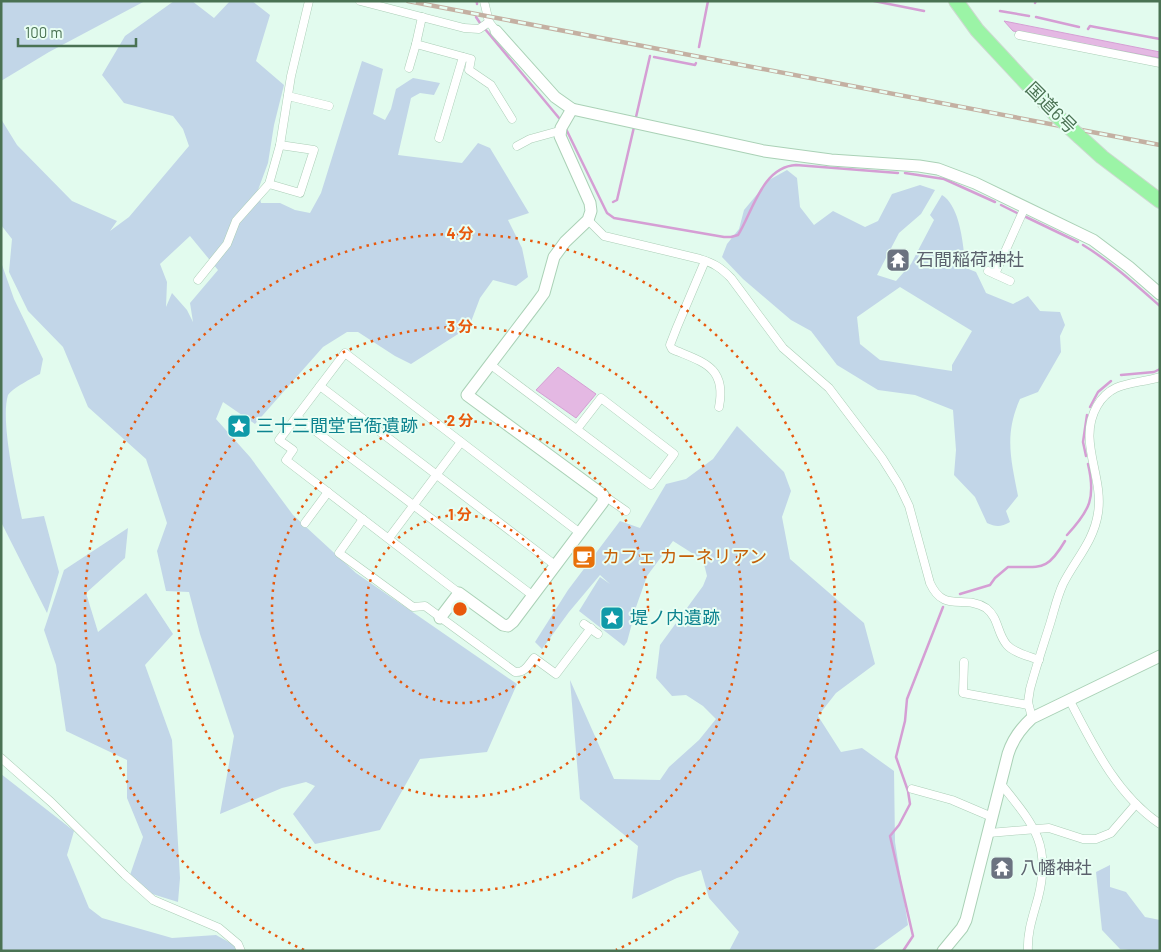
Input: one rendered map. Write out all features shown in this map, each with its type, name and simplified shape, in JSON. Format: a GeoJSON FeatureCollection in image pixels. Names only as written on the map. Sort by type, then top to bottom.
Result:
{"type":"FeatureCollection","features":[{"type":"Feature","properties":{"kind":"highway","name":"国道6号"},"geometry":{"type":"LineString","coordinates":[[956,1],[977,30],[1056,115],[1102,157],[1160,201]]}},
{"type":"Feature","properties":{"kind":"street"},"geometry":{"type":"LineString","coordinates":[[198,280],[227,244],[236,221],[269,184],[280,146],[288,96],[309,1]]}},
{"type":"Feature","properties":{"kind":"street"},"geometry":{"type":"LineString","coordinates":[[360,1],[464,28],[479,29],[492,27]]}},
{"type":"Feature","properties":{"kind":"street"},"geometry":{"type":"LineString","coordinates":[[484,1],[492,27],[555,97],[572,109],[764,151],[831,160],[938,168],[975,183],[1093,240],[1159,290]]}},
{"type":"Feature","properties":{"kind":"street"},"geometry":{"type":"LineString","coordinates":[[409,68],[422,16]]}},
{"type":"Feature","properties":{"kind":"street"},"geometry":{"type":"LineString","coordinates":[[1019,35],[1160,63]]}},
{"type":"Feature","properties":{"kind":"street"},"geometry":{"type":"LineString","coordinates":[[416,44],[471,59],[469,70],[491,85],[512,119]]}},
{"type":"Feature","properties":{"kind":"street"},"geometry":{"type":"LineString","coordinates":[[439,138],[463,57]]}},
{"type":"Feature","properties":{"kind":"street"},"geometry":{"type":"LineString","coordinates":[[288,96],[329,106]]}},
{"type":"Feature","properties":{"kind":"street"},"geometry":{"type":"LineString","coordinates":[[572,109],[559,131],[590,203],[591,211],[588,220],[557,252],[551,264],[544,293],[467,396],[626,511]]}},
{"type":"Feature","properties":{"kind":"street"},"geometry":{"type":"LineString","coordinates":[[517,146],[530,139],[559,131]]}},
{"type":"Feature","properties":{"kind":"street"},"geometry":{"type":"LineString","coordinates":[[269,184],[300,193],[314,150],[280,146]]}},
{"type":"Feature","properties":{"kind":"street"},"geometry":{"type":"LineString","coordinates":[[1010,281],[992,273],[1025,207]]}},
{"type":"Feature","properties":{"kind":"street"},"geometry":{"type":"LineString","coordinates":[[588,220],[604,236],[706,261],[719,266],[731,278],[783,348],[829,388],[882,458],[909,506],[934,592],[940,598],[950,602],[976,603],[985,608],[995,618],[1007,646],[1039,660]]}},
{"type":"Feature","properties":{"kind":"street"},"geometry":{"type":"LineString","coordinates":[[706,261],[676,327],[670,345],[672,349],[701,361],[713,369],[720,391],[718,407]]}},
{"type":"Feature","properties":{"kind":"street"},"geometry":{"type":"LineString","coordinates":[[580,533],[345,353],[279,440],[293,450],[286,460],[459,593],[503,625],[508,626],[513,622],[532,595],[580,533],[603,502],[603,495]]}},
{"type":"Feature","properties":{"kind":"street"},"geometry":{"type":"LineString","coordinates":[[491,364],[651,485],[674,454],[601,398],[577,429]]}},
{"type":"Feature","properties":{"kind":"street"},"geometry":{"type":"LineString","coordinates":[[1032,718],[1028,705],[1030,689],[1063,584],[1094,533],[1098,514],[1098,491],[1088,440],[1091,418],[1098,404],[1115,388],[1123,384],[1160,377]]}},
{"type":"Feature","properties":{"kind":"street"},"geometry":{"type":"LineString","coordinates":[[320,386],[555,565]]}},
{"type":"Feature","properties":{"kind":"street"},"geometry":{"type":"LineString","coordinates":[[297,417],[532,595]]}},
{"type":"Feature","properties":{"kind":"street"},"geometry":{"type":"LineString","coordinates":[[389,538],[462,442]]}},
{"type":"Feature","properties":{"kind":"street"},"geometry":{"type":"LineString","coordinates":[[305,523],[328,492]]}},
{"type":"Feature","properties":{"kind":"street"},"geometry":{"type":"LineString","coordinates":[[363,519],[339,553],[413,607],[425,606],[515,672],[521,673],[534,658],[556,674],[591,629]]}},
{"type":"Feature","properties":{"kind":"street"},"geometry":{"type":"LineString","coordinates":[[440,618],[459,593]]}},
{"type":"Feature","properties":{"kind":"street"},"geometry":{"type":"LineString","coordinates":[[943,951],[966,920],[1012,743],[1022,727],[1032,718],[1160,656]]}},
{"type":"Feature","properties":{"kind":"street"},"geometry":{"type":"LineString","coordinates":[[964,662],[963,693],[1028,705]]}},
{"type":"Feature","properties":{"kind":"street"},"geometry":{"type":"LineString","coordinates":[[1069,700],[1095,749],[1122,789],[1149,816],[1160,824]]}},
{"type":"Feature","properties":{"kind":"street"},"geometry":{"type":"LineString","coordinates":[[1,758],[51,802],[119,869],[154,900],[219,928],[238,944],[241,951]]}},
{"type":"Feature","properties":{"kind":"street"},"geometry":{"type":"LineString","coordinates":[[1001,784],[1034,829],[1042,847],[1043,869],[1038,898],[1029,926],[1028,951]]}},
{"type":"Feature","properties":{"kind":"street"},"geometry":{"type":"LineString","coordinates":[[912,790],[952,800],[992,817]]}},
{"type":"Feature","properties":{"kind":"street"},"geometry":{"type":"LineString","coordinates":[[989,833],[1049,828],[1083,839],[1096,839],[1111,832],[1136,804]]}},
{"type":"Feature","properties":{"kind":"shaded area"},"geometry":{"type":"Polygon","coordinates":[[[1,1],[145,1],[49,52],[1,81],[1,1]]]}},
{"type":"Feature","properties":{"kind":"shaded area"},"geometry":{"type":"Polygon","coordinates":[[[174,1],[192,1],[214,18],[230,1],[252,1],[270,15],[256,61],[284,85],[274,125],[268,163],[258,190],[261,203],[280,203],[295,210],[310,213],[321,193],[362,61],[383,69],[373,114],[385,120],[391,109],[396,89],[413,78],[440,83],[434,95],[420,93],[411,98],[398,155],[462,163],[478,143],[490,148],[529,213],[508,220],[522,248],[528,277],[516,286],[493,280],[480,298],[469,327],[411,364],[358,332],[347,332],[323,347],[255,424],[223,402],[216,419],[250,457],[293,515],[356,573],[517,684],[487,752],[420,759],[380,830],[315,844],[293,814],[315,786],[306,782],[282,788],[220,814],[234,736],[200,634],[189,592],[166,591],[157,551],[167,523],[146,459],[88,407],[63,347],[28,311],[9,272],[12,239],[1,225],[1,119],[17,145],[72,201],[117,221],[110,231],[129,217],[189,146],[183,129],[173,116],[124,103],[102,75],[125,36],[174,1]],[[190,236],[160,264],[167,282],[166,307],[172,293],[187,310],[193,322],[190,303],[218,270],[190,236]]]}},
{"type":"Feature","properties":{"kind":"shaded area"},"geometry":{"type":"Polygon","coordinates":[[[1004,21],[1160,52],[1160,58],[1013,31],[1004,21]]]}},
{"type":"Feature","properties":{"kind":"shaded area"},"geometry":{"type":"Polygon","coordinates":[[[787,170],[797,178],[800,207],[814,225],[833,211],[865,227],[878,221],[892,194],[920,185],[935,190],[921,214],[899,233],[877,275],[896,281],[911,264],[934,220],[930,215],[942,195],[953,208],[957,218],[966,268],[976,272],[986,293],[1013,304],[1028,296],[1040,311],[1060,312],[1065,325],[1060,336],[1061,352],[1038,392],[1020,399],[1012,424],[1010,436],[1011,459],[1018,496],[1006,511],[1010,522],[998,526],[987,523],[975,497],[954,475],[956,450],[953,410],[915,395],[878,390],[837,365],[811,331],[791,320],[743,279],[722,257],[727,244],[739,229],[744,210],[769,180],[787,170]],[[900,287],[857,317],[860,344],[880,360],[952,371],[952,365],[972,331],[900,287]]]}},
{"type":"Feature","properties":{"kind":"shaded area"},"geometry":{"type":"Polygon","coordinates":[[[1,262],[14,299],[43,359],[40,374],[18,386],[8,395],[6,421],[7,438],[22,519],[44,516],[59,572],[47,613],[1,522],[1,262]]]}},
{"type":"Feature","properties":{"kind":"shaded area"},"geometry":{"type":"Polygon","coordinates":[[[558,367],[596,394],[576,418],[536,390],[558,367]]]}},
{"type":"Feature","properties":{"kind":"shaded area"},"geometry":{"type":"Polygon","coordinates":[[[737,426],[784,472],[791,491],[782,517],[790,559],[864,623],[875,664],[836,693],[818,716],[841,752],[862,748],[894,771],[895,842],[908,925],[872,951],[729,951],[739,932],[709,898],[701,870],[677,878],[632,899],[638,846],[580,799],[570,680],[614,779],[660,780],[669,767],[699,740],[716,719],[703,706],[686,695],[672,696],[656,678],[660,645],[703,586],[707,576],[703,560],[673,541],[647,576],[635,610],[632,608],[635,612],[627,642],[624,646],[579,611],[600,577],[610,584],[600,575],[569,612],[542,649],[535,642],[568,590],[620,521],[640,528],[666,484],[686,479],[713,459],[737,426]]]}},
{"type":"Feature","properties":{"kind":"shaded area"},"geometry":{"type":"Polygon","coordinates":[[[128,528],[125,558],[86,593],[98,632],[146,593],[173,634],[145,665],[172,740],[180,878],[178,902],[149,893],[130,875],[143,837],[127,798],[127,760],[66,731],[56,665],[44,630],[64,570],[128,528]]]}},
{"type":"Feature","properties":{"kind":"shaded area"},"geometry":{"type":"Polygon","coordinates":[[[1,774],[74,831],[67,855],[89,908],[102,918],[172,938],[216,935],[245,951],[1,951],[1,774]]]}},
{"type":"Feature","properties":{"kind":"shaded area"},"geometry":{"type":"Polygon","coordinates":[[[1110,865],[1110,887],[1126,892],[1145,917],[1160,920],[1160,950],[1138,951],[1120,949],[1102,930],[1096,872],[1110,865]]]}},
{"type":"Feature","properties":{"kind":"waterway"},"geometry":{"type":"LineString","coordinates":[[475,1],[477,4]]}},
{"type":"Feature","properties":{"kind":"waterway"},"geometry":{"type":"LineString","coordinates":[[699,47],[708,1]]}},
{"type":"Feature","properties":{"kind":"waterway"},"geometry":{"type":"LineString","coordinates":[[874,1],[924,11]]}},
{"type":"Feature","properties":{"kind":"waterway"},"geometry":{"type":"LineString","coordinates":[[1000,11],[1029,16]]}},
{"type":"Feature","properties":{"kind":"waterway"},"geometry":{"type":"LineString","coordinates":[[476,17],[480,23]]}},
{"type":"Feature","properties":{"kind":"waterway"},"geometry":{"type":"LineString","coordinates":[[1036,17],[1079,27]]}},
{"type":"Feature","properties":{"kind":"waterway"},"geometry":{"type":"LineString","coordinates":[[1088,29],[1090,26],[1160,39]]}},
{"type":"Feature","properties":{"kind":"waterway"},"geometry":{"type":"LineString","coordinates":[[485,29],[559,118]]}},
{"type":"Feature","properties":{"kind":"waterway"},"geometry":{"type":"LineString","coordinates":[[636,117],[650,56]]}},
{"type":"Feature","properties":{"kind":"waterway"},"geometry":{"type":"LineString","coordinates":[[654,57],[695,65],[696,63]]}},
{"type":"Feature","properties":{"kind":"waterway"},"geometry":{"type":"LineString","coordinates":[[613,202],[617,200],[634,127]]}},
{"type":"Feature","properties":{"kind":"waterway"},"geometry":{"type":"LineString","coordinates":[[566,129],[607,213],[614,218],[724,237],[738,235],[760,192],[775,173],[784,168],[796,165],[898,173]]}},
{"type":"Feature","properties":{"kind":"waterway"},"geometry":{"type":"LineString","coordinates":[[905,173],[944,179],[995,202]]}},
{"type":"Feature","properties":{"kind":"waterway"},"geometry":{"type":"LineString","coordinates":[[1001,205],[1017,213]]}},
{"type":"Feature","properties":{"kind":"waterway"},"geometry":{"type":"LineString","coordinates":[[1026,217],[1078,242]]}},
{"type":"Feature","properties":{"kind":"waterway"},"geometry":{"type":"LineString","coordinates":[[1083,245],[1113,266],[1160,306]]}},
{"type":"Feature","properties":{"kind":"waterway"},"geometry":{"type":"LineString","coordinates":[[1121,375],[1154,372],[1160,369]]}},
{"type":"Feature","properties":{"kind":"waterway"},"geometry":{"type":"LineString","coordinates":[[1090,407],[1098,392],[1111,381]]}},
{"type":"Feature","properties":{"kind":"waterway"},"geometry":{"type":"LineString","coordinates":[[1086,456],[1083,442],[1087,415]]}},
{"type":"Feature","properties":{"kind":"waterway"},"geometry":{"type":"LineString","coordinates":[[1067,535],[1086,511],[1089,503],[1091,486],[1088,464]]}},
{"type":"Feature","properties":{"kind":"waterway"},"geometry":{"type":"LineString","coordinates":[[960,594],[990,585],[1008,567],[1042,566],[1053,558],[1065,541]]}},
{"type":"Feature","properties":{"kind":"waterway"},"geometry":{"type":"LineString","coordinates":[[903,951],[913,936],[890,836],[899,825],[910,804],[908,791],[896,757],[905,721],[907,699],[943,607]]}},
{"type":"Feature","properties":{"kind":"railway"},"geometry":{"type":"LineString","coordinates":[[408,1],[1160,145]]}},
{"type":"Feature","properties":{"kind":"place","name":"石間稲荷神社"},"geometry":{"type":"Point","coordinates":[898,260]}},
{"type":"Feature","properties":{"kind":"place","name":"三十三間堂官衙遺跡"},"geometry":{"type":"Point","coordinates":[239,426]}},
{"type":"Feature","properties":{"kind":"place","name":"カフェ カーネリアン"},"geometry":{"type":"Point","coordinates":[584,557]}},
{"type":"Feature","properties":{"kind":"place","name":"堤ノ内遺跡"},"geometry":{"type":"Point","coordinates":[612,618]}},
{"type":"Feature","properties":{"kind":"place","name":"八幡神社"},"geometry":{"type":"Point","coordinates":[1002,868]}}]}
